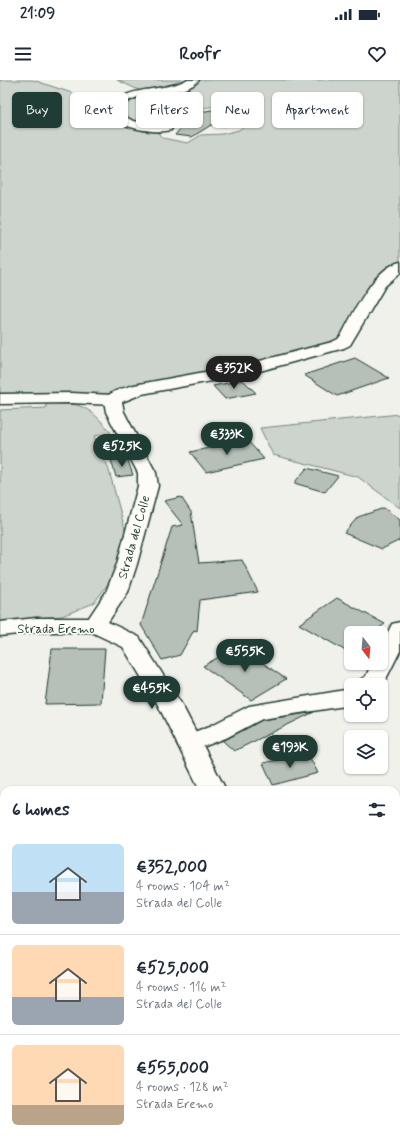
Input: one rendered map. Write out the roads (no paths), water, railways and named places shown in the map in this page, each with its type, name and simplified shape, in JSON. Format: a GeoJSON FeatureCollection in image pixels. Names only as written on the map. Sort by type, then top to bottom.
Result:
{"type":"FeatureCollection","features":[{"type":"Feature","properties":{"kind":"street"},"geometry":{"type":"LineString","coordinates":[[153,92],[174,89],[194,80]]}},
{"type":"Feature","properties":{"kind":"street"},"geometry":{"type":"LineString","coordinates":[[136,95],[124,98],[120,101],[114,109],[113,114],[115,117],[124,122],[136,124]]}},
{"type":"Feature","properties":{"kind":"street"},"geometry":{"type":"LineString","coordinates":[[0,399],[71,398],[113,400],[129,392],[140,389],[248,369],[338,345],[344,342],[349,335],[379,283],[400,266]]}},
{"type":"Feature","properties":{"kind":"street","name":"Strada del Colle"},"geometry":{"type":"LineString","coordinates":[[95,625],[117,592],[127,564],[148,486],[147,473],[115,412],[113,400]]}},
{"type":"Feature","properties":{"kind":"street","name":"Strada Eremo"},"geometry":{"type":"LineString","coordinates":[[0,629],[36,625],[95,625],[131,642],[170,705],[211,786]]}},
{"type":"Feature","properties":{"kind":"street"},"geometry":{"type":"LineString","coordinates":[[376,678],[400,629]]}},
{"type":"Feature","properties":{"kind":"street"},"geometry":{"type":"LineString","coordinates":[[189,743],[218,732],[257,712],[344,699]]}}]}
